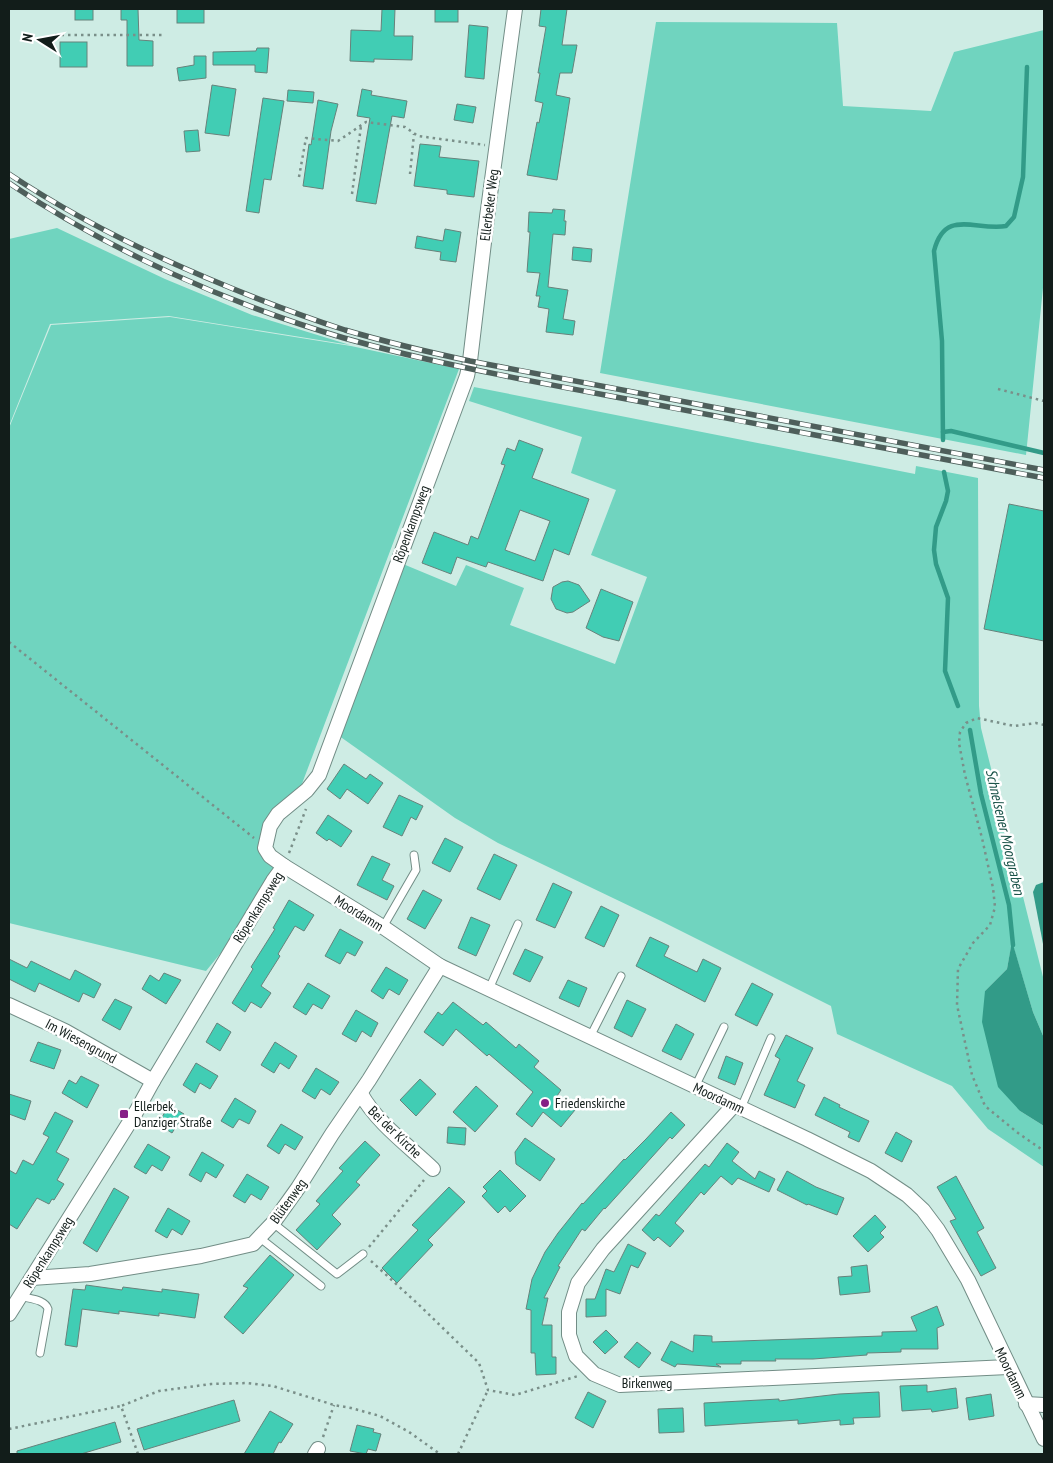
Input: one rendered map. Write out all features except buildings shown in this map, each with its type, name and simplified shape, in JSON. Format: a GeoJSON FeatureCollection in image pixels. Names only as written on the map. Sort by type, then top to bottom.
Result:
{"type":"FeatureCollection","features":[{"type":"Feature","properties":{"kind":"street","name":"Ellerbeker Weg"},"geometry":{"type":"LineString","coordinates":[[458,400],[467,376],[470,360],[515,9]]}},
{"type":"Feature","properties":{"kind":"street","name":"Röpenkampsweg"},"geometry":{"type":"LineString","coordinates":[[9,1314],[132,1119],[153,1080],[273,881],[284,866],[270,856],[265,848],[270,826],[278,814],[307,790],[319,775],[458,400]]}},
{"type":"Feature","properties":{"kind":"street","name":"Moordamm"},"geometry":{"type":"LineString","coordinates":[[284,866],[383,927],[440,966],[871,1171],[907,1195],[938,1230],[968,1280],[1044,1439]]}},
{"type":"Feature","properties":{"kind":"street","name":"Blütenweg"},"geometry":{"type":"LineString","coordinates":[[32,1278],[90,1274],[201,1256],[253,1244],[260,1238],[298,1188],[332,1134],[361,1094],[440,966]]}},
{"type":"Feature","properties":{"kind":"street","name":"Im Wiesengrund"},"geometry":{"type":"LineString","coordinates":[[9,1005],[65,1030],[153,1080]]}},
{"type":"Feature","properties":{"kind":"street","name":"Bei der Kirche"},"geometry":{"type":"LineString","coordinates":[[361,1094],[366,1104],[379,1118],[433,1169]]}},
{"type":"Feature","properties":{"kind":"street","name":"Birkenweg"},"geometry":{"type":"LineString","coordinates":[[738,1107],[603,1249],[578,1283],[569,1312],[569,1335],[576,1356],[594,1374],[620,1385],[1008,1367]]}},
{"type":"Feature","properties":{"kind":"street"},"geometry":{"type":"LineString","coordinates":[[1026,1404],[1044,1405]]}},
{"type":"Feature","properties":{"kind":"lane"},"geometry":{"type":"LineString","coordinates":[[383,927],[416,870],[414,855]]}},
{"type":"Feature","properties":{"kind":"lane"},"geometry":{"type":"LineString","coordinates":[[489,989],[518,924]]}},
{"type":"Feature","properties":{"kind":"lane"},"geometry":{"type":"LineString","coordinates":[[590,1037],[622,976]]}},
{"type":"Feature","properties":{"kind":"lane"},"geometry":{"type":"LineString","coordinates":[[695,1086],[724,1027]]}},
{"type":"Feature","properties":{"kind":"lane"},"geometry":{"type":"LineString","coordinates":[[738,1107],[771,1038]]}},
{"type":"Feature","properties":{"kind":"lane"},"geometry":{"type":"LineString","coordinates":[[272,1223],[337,1274],[363,1254]]}},
{"type":"Feature","properties":{"kind":"lane"},"geometry":{"type":"LineString","coordinates":[[260,1238],[321,1286]]}},
{"type":"Feature","properties":{"kind":"lane"},"geometry":{"type":"LineString","coordinates":[[20,1296],[44,1302],[47,1305],[48,1309],[40,1354]]}},
{"type":"Feature","properties":{"kind":"path"},"geometry":{"type":"LineString","coordinates":[[55,35],[162,35]]}},
{"type":"Feature","properties":{"kind":"path"},"geometry":{"type":"LineString","coordinates":[[299,177],[306,138],[338,141],[366,122],[405,127],[418,136],[496,146]]}},
{"type":"Feature","properties":{"kind":"path"},"geometry":{"type":"LineString","coordinates":[[352,194],[361,125]]}},
{"type":"Feature","properties":{"kind":"path"},"geometry":{"type":"LineString","coordinates":[[410,174],[414,134]]}},
{"type":"Feature","properties":{"kind":"path"},"geometry":{"type":"LineString","coordinates":[[998,389],[1044,402]]}},
{"type":"Feature","properties":{"kind":"path"},"geometry":{"type":"LineString","coordinates":[[9,642],[265,848]]}},
{"type":"Feature","properties":{"kind":"path"},"geometry":{"type":"LineString","coordinates":[[1044,725],[1036,723],[1014,726],[977,718],[966,723],[960,732],[959,742],[964,767],[982,838],[993,888],[995,907],[990,925],[973,943],[958,969],[957,1005],[972,1075],[985,1106],[1044,1151]]}},
{"type":"Feature","properties":{"kind":"path"},"geometry":{"type":"LineString","coordinates":[[284,866],[308,802]]}},
{"type":"Feature","properties":{"kind":"path"},"geometry":{"type":"LineString","coordinates":[[433,1169],[363,1254],[418,1304],[478,1363],[488,1390],[458,1454]]}},
{"type":"Feature","properties":{"kind":"path"},"geometry":{"type":"LineString","coordinates":[[488,1390],[515,1395],[580,1376],[594,1374]]}},
{"type":"Feature","properties":{"kind":"path"},"geometry":{"type":"LineString","coordinates":[[9,1429],[121,1406],[159,1391],[210,1384],[247,1383],[273,1386],[334,1405],[380,1416],[409,1432],[440,1454]]}},
{"type":"Feature","properties":{"kind":"path"},"geometry":{"type":"LineString","coordinates":[[317,1452],[334,1405]]}},
{"type":"Feature","properties":{"kind":"path"},"geometry":{"type":"LineString","coordinates":[[121,1406],[138,1454]]}},
{"type":"Feature","properties":{"kind":"shaded area"},"geometry":{"type":"Polygon","coordinates":[[[656,22],[837,23],[843,106],[931,111],[954,52],[1044,30],[1044,278],[1026,455],[600,373],[656,22]]]}},
{"type":"Feature","properties":{"kind":"shaded area"},"geometry":{"type":"Polygon","coordinates":[[[57,228],[165,279],[252,315],[350,345],[169,316],[50,324],[9,426],[9,239],[57,228]]]}},
{"type":"Feature","properties":{"kind":"shaded area"},"geometry":{"type":"Polygon","coordinates":[[[170,317],[351,346],[459,369],[300,789],[267,828],[283,877],[206,971],[9,923],[9,428],[51,325],[170,317]]]}},
{"type":"Feature","properties":{"kind":"shaded area"},"geometry":{"type":"Polygon","coordinates":[[[474,387],[915,474],[916,466],[978,478],[979,706],[981,728],[1044,981],[1044,1038],[1033,1012],[1012,942],[1007,969],[985,991],[1020,1111],[1044,1126],[1044,1167],[988,1129],[952,1086],[837,1034],[831,1006],[661,921],[498,843],[455,818],[335,733],[403,564],[456,586],[466,565],[524,588],[510,625],[615,664],[647,577],[591,555],[616,490],[571,473],[582,437],[469,401],[474,387]]]}},
{"type":"Feature","properties":{"kind":"shaded area"},"geometry":{"type":"Polygon","coordinates":[[[1044,882],[1044,949],[1033,892],[1036,885],[1044,882]]]}},
{"type":"Feature","properties":{"kind":"shaded area"},"geometry":{"type":"Polygon","coordinates":[[[1012,941],[1033,1012],[1044,1038],[1044,1126],[1020,1111],[998,1087],[982,1022],[985,991],[1007,969],[1012,941]]]}},
{"type":"Feature","properties":{"kind":"waterway"},"geometry":{"type":"LineString","coordinates":[[943,440],[942,341],[934,251],[939,238],[946,230],[953,226],[962,224],[994,227],[1006,226],[1014,217],[1023,177],[1027,67]]}},
{"type":"Feature","properties":{"kind":"waterway"},"geometry":{"type":"LineString","coordinates":[[943,432],[951,431],[1044,453]]}},
{"type":"Feature","properties":{"kind":"waterway","name":"Schnelsener Moorgraben"},"geometry":{"type":"LineString","coordinates":[[944,472],[948,491],[936,527],[934,550],[936,564],[948,598],[945,671],[958,706]]}},
{"type":"Feature","properties":{"kind":"waterway","name":"Schnelsener Moorgraben"},"geometry":{"type":"LineString","coordinates":[[970,730],[981,794],[1009,905],[1013,945]]}},
{"type":"Feature","properties":{"kind":"railway"},"geometry":{"type":"LineString","coordinates":[[9,174],[81,217],[156,255],[258,299],[345,330],[407,347],[470,361],[1044,470]]}},
{"type":"Feature","properties":{"kind":"railway"},"geometry":{"type":"LineString","coordinates":[[9,183],[87,231],[170,273],[257,309],[344,338],[416,357],[488,372],[1044,478]]}},
{"type":"Feature","properties":{"kind":"place","name":"Friedenskirche"},"geometry":{"type":"Point","coordinates":[545,1103]}},
{"type":"Feature","properties":{"kind":"place","name":"Ellerbek, Danziger Straße"},"geometry":{"type":"Point","coordinates":[124,1114]}}]}
